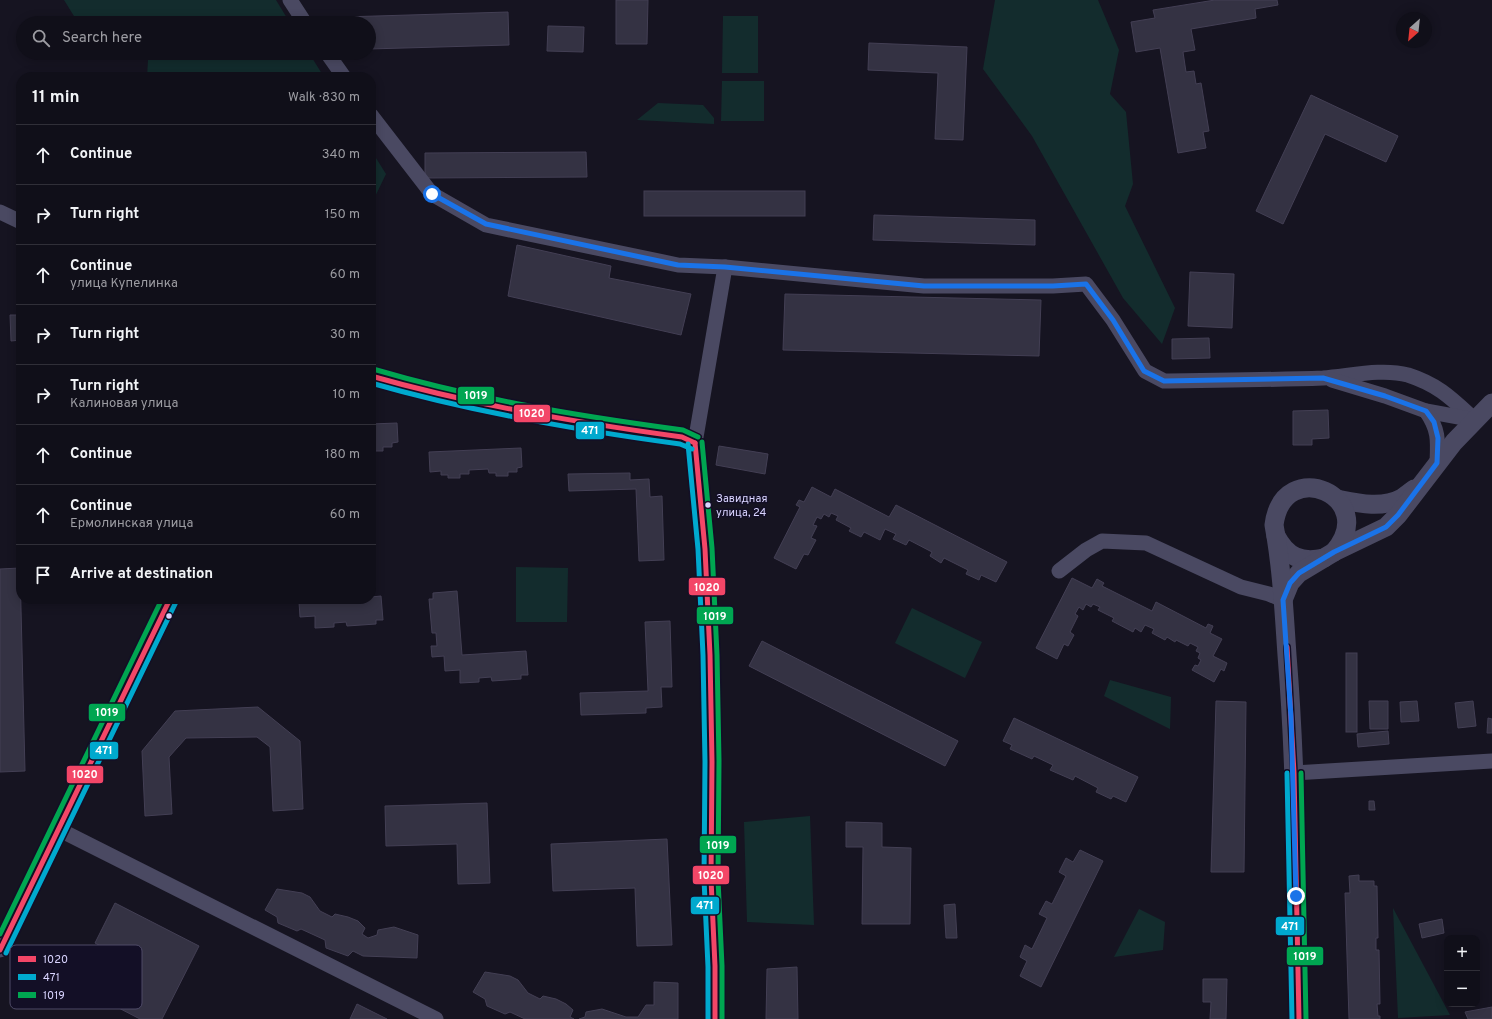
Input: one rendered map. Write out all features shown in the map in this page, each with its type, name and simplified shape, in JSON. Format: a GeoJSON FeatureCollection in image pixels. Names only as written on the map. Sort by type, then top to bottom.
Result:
{"type":"FeatureCollection","features":[{"type":"Feature","properties":{"kind":"street"},"geometry":{"type":"LineString","coordinates":[[290,0],[300,16]]}},
{"type":"Feature","properties":{"kind":"street"},"geometry":{"type":"LineString","coordinates":[[331,60],[340,72]]}},
{"type":"Feature","properties":{"kind":"street"},"geometry":{"type":"LineString","coordinates":[[376,121],[432,194],[486,224],[678,265],[725,267],[924,286],[1053,286],[1086,284],[1113,320],[1144,371],[1164,381],[1323,378],[1394,372],[1434,385],[1448,395],[1475,420]]}},
{"type":"Feature","properties":{"kind":"street"},"geometry":{"type":"LineString","coordinates":[[0,212],[16,220]]}},
{"type":"Feature","properties":{"kind":"street"},"geometry":{"type":"LineString","coordinates":[[715,1019],[715,961],[711,868],[712,776],[708,595],[702,505],[695,443],[725,267]]}},
{"type":"Feature","properties":{"kind":"street"},"geometry":{"type":"LineString","coordinates":[[376,378],[410,388],[543,416],[682,437],[695,443]]}},
{"type":"Feature","properties":{"kind":"street"},"geometry":{"type":"LineString","coordinates":[[1323,378],[1385,396],[1426,411],[1475,420]]}},
{"type":"Feature","properties":{"kind":"street"},"geometry":{"type":"LineString","coordinates":[[1283,600],[1290,583],[1299,573],[1329,555],[1386,527],[1398,515],[1420,484],[1454,442],[1492,403]]}},
{"type":"Feature","properties":{"kind":"street"},"geometry":{"type":"LineString","coordinates":[[1426,411],[1434,422],[1438,438],[1437,463]]}},
{"type":"Feature","properties":{"kind":"street"},"geometry":{"type":"LineString","coordinates":[[1337,499],[1359,504],[1382,504],[1400,499],[1420,484]]}},
{"type":"Feature","properties":{"kind":"street"},"geometry":{"type":"LineString","coordinates":[[1276,536],[1281,546],[1290,554],[1300,559],[1312,561],[1329,555],[1342,543],[1346,534],[1347,525],[1343,508],[1337,499],[1328,492],[1318,488],[1307,488],[1296,490],[1287,496],[1280,504],[1274,520],[1283,600],[1294,772],[1299,1019]]}},
{"type":"Feature","properties":{"kind":"street"},"geometry":{"type":"LineString","coordinates":[[1059,571],[1086,550],[1102,541],[1146,543],[1241,587],[1268,594],[1283,600]]}},
{"type":"Feature","properties":{"kind":"street"},"geometry":{"type":"LineString","coordinates":[[0,950],[168,604]]}},
{"type":"Feature","properties":{"kind":"street"},"geometry":{"type":"LineString","coordinates":[[1294,772],[1492,760]]}},
{"type":"Feature","properties":{"kind":"street"},"geometry":{"type":"LineString","coordinates":[[58,828],[436,1019]]}},
{"type":"Feature","properties":{"kind":"green space"},"geometry":{"type":"Polygon","coordinates":[[[64,0],[276,0],[286,16],[74,16],[64,0]]]}},
{"type":"Feature","properties":{"kind":"green space"},"geometry":{"type":"Polygon","coordinates":[[[995,0],[1098,0],[1119,50],[1110,94],[1126,112],[1133,184],[1125,206],[1175,308],[1162,344],[1123,298],[1032,136],[983,69],[995,0]]]}},
{"type":"Feature","properties":{"kind":"green space"},"geometry":{"type":"Polygon","coordinates":[[[723,16],[758,16],[758,73],[722,73],[723,16]]]}},
{"type":"Feature","properties":{"kind":"green space"},"geometry":{"type":"Polygon","coordinates":[[[148,60],[313,60],[321,72],[147,72],[148,60]]]}},
{"type":"Feature","properties":{"kind":"green space"},"geometry":{"type":"Polygon","coordinates":[[[722,81],[764,81],[764,121],[721,121],[722,81]]]}},
{"type":"Feature","properties":{"kind":"green space"},"geometry":{"type":"Polygon","coordinates":[[[658,103],[703,105],[714,118],[714,124],[637,120],[658,103]]]}},
{"type":"Feature","properties":{"kind":"green space"},"geometry":{"type":"Polygon","coordinates":[[[376,158],[386,174],[376,195],[376,158]]]}},
{"type":"Feature","properties":{"kind":"green space"},"geometry":{"type":"Polygon","coordinates":[[[516,567],[568,568],[567,622],[516,622],[516,567]]]}},
{"type":"Feature","properties":{"kind":"green space"},"geometry":{"type":"Polygon","coordinates":[[[912,608],[982,642],[965,678],[895,643],[912,608]]]}},
{"type":"Feature","properties":{"kind":"green space"},"geometry":{"type":"Polygon","coordinates":[[[1110,680],[1171,697],[1170,729],[1104,696],[1110,680]]]}},
{"type":"Feature","properties":{"kind":"green space"},"geometry":{"type":"Polygon","coordinates":[[[810,816],[814,925],[747,922],[744,822],[810,816]]]}},
{"type":"Feature","properties":{"kind":"green space"},"geometry":{"type":"Polygon","coordinates":[[[1393,908],[1444,1004],[1444,1007],[1446,1007],[1450,1015],[1398,1018],[1393,908]]]}},
{"type":"Feature","properties":{"kind":"green space"},"geometry":{"type":"Polygon","coordinates":[[[1139,909],[1165,922],[1163,950],[1114,957],[1139,909]]]}},
{"type":"Feature","properties":{"kind":"building"},"geometry":{"type":"Polygon","coordinates":[[[616,0],[648,0],[647,44],[616,44],[616,0]]]}},
{"type":"Feature","properties":{"kind":"building"},"geometry":{"type":"Polygon","coordinates":[[[1215,0],[1277,0],[1278,5],[1255,9],[1256,18],[1191,29],[1195,50],[1183,52],[1186,72],[1194,71],[1196,84],[1201,83],[1209,131],[1203,132],[1206,148],[1178,153],[1160,48],[1136,52],[1131,22],[1155,18],[1153,10],[1215,0]]]}},
{"type":"Feature","properties":{"kind":"building"},"geometry":{"type":"Polygon","coordinates":[[[508,12],[509,45],[376,49],[376,16],[508,12]]]}},
{"type":"Feature","properties":{"kind":"building"},"geometry":{"type":"Polygon","coordinates":[[[548,26],[584,27],[583,52],[547,51],[548,26]]]}},
{"type":"Feature","properties":{"kind":"building"},"geometry":{"type":"Polygon","coordinates":[[[869,43],[967,47],[963,140],[935,139],[938,73],[868,70],[869,43]]]}},
{"type":"Feature","properties":{"kind":"building"},"geometry":{"type":"Polygon","coordinates":[[[1311,95],[1398,136],[1386,162],[1325,134],[1283,224],[1256,211],[1311,95]]]}},
{"type":"Feature","properties":{"kind":"building"},"geometry":{"type":"Polygon","coordinates":[[[586,152],[587,177],[425,178],[425,153],[586,152]]]}},
{"type":"Feature","properties":{"kind":"building"},"geometry":{"type":"Polygon","coordinates":[[[644,191],[805,191],[805,216],[644,216],[644,191]]]}},
{"type":"Feature","properties":{"kind":"building"},"geometry":{"type":"Polygon","coordinates":[[[874,215],[1035,220],[1035,245],[873,240],[874,215]]]}},
{"type":"Feature","properties":{"kind":"building"},"geometry":{"type":"Polygon","coordinates":[[[517,245],[611,266],[609,278],[691,294],[681,335],[508,296],[517,245]]]}},
{"type":"Feature","properties":{"kind":"building"},"geometry":{"type":"Polygon","coordinates":[[[1190,272],[1234,274],[1232,328],[1188,326],[1190,272]]]}},
{"type":"Feature","properties":{"kind":"building"},"geometry":{"type":"Polygon","coordinates":[[[785,294],[1041,300],[1039,356],[783,350],[785,294]]]}},
{"type":"Feature","properties":{"kind":"building"},"geometry":{"type":"Polygon","coordinates":[[[10,315],[16,315],[16,340],[11,341],[10,315]]]}},
{"type":"Feature","properties":{"kind":"building"},"geometry":{"type":"Polygon","coordinates":[[[1209,338],[1210,358],[1172,359],[1172,339],[1209,338]]]}},
{"type":"Feature","properties":{"kind":"building"},"geometry":{"type":"Polygon","coordinates":[[[1328,410],[1329,438],[1312,439],[1312,445],[1293,445],[1293,411],[1328,410]]]}},
{"type":"Feature","properties":{"kind":"building"},"geometry":{"type":"Polygon","coordinates":[[[397,423],[398,442],[392,443],[392,447],[383,447],[383,451],[376,451],[376,424],[397,423]]]}},
{"type":"Feature","properties":{"kind":"building"},"geometry":{"type":"Polygon","coordinates":[[[719,446],[768,454],[765,474],[716,465],[719,446]]]}},
{"type":"Feature","properties":{"kind":"building"},"geometry":{"type":"Polygon","coordinates":[[[521,448],[522,467],[517,468],[517,472],[508,472],[508,476],[496,476],[496,473],[489,473],[488,469],[469,470],[469,474],[460,474],[460,478],[448,478],[448,475],[441,475],[441,471],[430,472],[429,452],[521,448]]]}},
{"type":"Feature","properties":{"kind":"building"},"geometry":{"type":"Polygon","coordinates":[[[630,473],[630,480],[649,479],[650,497],[662,496],[664,560],[639,561],[636,489],[569,491],[568,474],[630,473]]]}},
{"type":"Feature","properties":{"kind":"building"},"geometry":{"type":"Polygon","coordinates":[[[812,487],[831,497],[835,489],[889,517],[896,505],[1007,562],[996,582],[981,575],[979,580],[966,574],[968,570],[944,558],[941,563],[930,556],[932,552],[909,540],[906,545],[893,539],[896,534],[885,529],[880,540],[864,532],[861,537],[849,531],[851,528],[836,520],[838,516],[831,513],[829,517],[824,514],[821,519],[817,517],[813,525],[817,526],[811,538],[816,540],[808,555],[804,554],[796,569],[774,558],[800,507],[796,505],[799,500],[804,502],[812,487]]]}},
{"type":"Feature","properties":{"kind":"building"},"geometry":{"type":"Polygon","coordinates":[[[16,568],[16,604],[21,604],[25,771],[0,772],[0,569],[16,568]]]}},
{"type":"Feature","properties":{"kind":"building"},"geometry":{"type":"Polygon","coordinates":[[[1072,578],[1092,588],[1097,579],[1104,583],[1102,586],[1152,611],[1156,602],[1206,628],[1208,624],[1213,626],[1210,633],[1222,639],[1213,656],[1227,663],[1224,671],[1221,669],[1214,682],[1192,670],[1195,665],[1198,666],[1201,660],[1198,658],[1200,653],[1196,651],[1198,647],[1190,643],[1188,646],[1176,640],[1175,642],[1167,637],[1165,640],[1152,633],[1154,629],[1145,625],[1141,632],[1135,628],[1133,632],[1112,621],[1114,618],[1098,610],[1100,607],[1093,604],[1091,607],[1086,604],[1083,610],[1079,607],[1075,614],[1078,616],[1070,632],[1074,635],[1068,646],[1064,644],[1057,659],[1036,648],[1072,578]]]}},
{"type":"Feature","properties":{"kind":"building"},"geometry":{"type":"Polygon","coordinates":[[[457,591],[462,655],[526,651],[528,675],[521,675],[521,679],[492,681],[491,677],[479,678],[479,682],[460,683],[460,670],[445,671],[444,656],[432,657],[431,646],[437,646],[436,633],[432,633],[429,599],[433,599],[433,593],[457,591]]]}},
{"type":"Feature","properties":{"kind":"building"},"geometry":{"type":"Polygon","coordinates":[[[376,596],[381,596],[383,620],[376,620],[376,624],[347,626],[346,622],[334,623],[334,627],[315,628],[315,616],[300,617],[299,604],[376,604],[376,596]]]}},
{"type":"Feature","properties":{"kind":"building"},"geometry":{"type":"Polygon","coordinates":[[[670,621],[672,687],[661,687],[662,707],[646,708],[646,713],[581,715],[580,693],[648,691],[645,622],[670,621]]]}},
{"type":"Feature","properties":{"kind":"building"},"geometry":{"type":"Polygon","coordinates":[[[762,641],[958,741],[945,766],[749,666],[762,641]]]}},
{"type":"Feature","properties":{"kind":"building"},"geometry":{"type":"Polygon","coordinates":[[[1346,653],[1357,653],[1357,732],[1346,732],[1346,653]]]}},
{"type":"Feature","properties":{"kind":"building"},"geometry":{"type":"Polygon","coordinates":[[[1216,701],[1246,702],[1244,872],[1211,872],[1216,701]]]}},
{"type":"Feature","properties":{"kind":"building"},"geometry":{"type":"Polygon","coordinates":[[[1369,701],[1388,701],[1388,729],[1370,729],[1369,701]]]}},
{"type":"Feature","properties":{"kind":"building"},"geometry":{"type":"Polygon","coordinates":[[[1417,701],[1419,721],[1401,722],[1400,702],[1417,701]]]}},
{"type":"Feature","properties":{"kind":"building"},"geometry":{"type":"Polygon","coordinates":[[[1473,701],[1476,726],[1458,728],[1455,703],[1473,701]]]}},
{"type":"Feature","properties":{"kind":"building"},"geometry":{"type":"Polygon","coordinates":[[[258,707],[300,741],[303,809],[273,811],[270,747],[257,737],[186,738],[169,757],[172,814],[145,816],[142,751],[175,711],[258,707]]]}},
{"type":"Feature","properties":{"kind":"building"},"geometry":{"type":"Polygon","coordinates":[[[1014,718],[1138,777],[1126,802],[1113,796],[1111,799],[1096,792],[1098,788],[1075,776],[1073,780],[1050,770],[1053,765],[1034,756],[1032,759],[1010,749],[1012,745],[1003,741],[1014,718]]]}},
{"type":"Feature","properties":{"kind":"building"},"geometry":{"type":"Polygon","coordinates":[[[1488,718],[1492,719],[1492,733],[1487,733],[1488,718]]]}},
{"type":"Feature","properties":{"kind":"building"},"geometry":{"type":"Polygon","coordinates":[[[1388,731],[1389,744],[1358,747],[1357,734],[1388,731]]]}},
{"type":"Feature","properties":{"kind":"building"},"geometry":{"type":"Polygon","coordinates":[[[1369,801],[1374,801],[1375,810],[1369,810],[1369,801]]]}},
{"type":"Feature","properties":{"kind":"building"},"geometry":{"type":"Polygon","coordinates":[[[487,803],[490,883],[458,884],[457,844],[386,846],[385,806],[487,803]]]}},
{"type":"Feature","properties":{"kind":"building"},"geometry":{"type":"Polygon","coordinates":[[[846,822],[882,823],[882,847],[911,848],[910,924],[862,924],[863,847],[846,847],[846,822]]]}},
{"type":"Feature","properties":{"kind":"building"},"geometry":{"type":"Polygon","coordinates":[[[667,839],[672,945],[637,946],[635,888],[553,891],[551,844],[667,839]]]}},
{"type":"Feature","properties":{"kind":"building"},"geometry":{"type":"Polygon","coordinates":[[[1080,850],[1103,861],[1041,987],[1020,976],[1027,961],[1020,957],[1025,945],[1032,949],[1047,918],[1039,914],[1046,901],[1052,904],[1066,876],[1059,872],[1066,858],[1073,862],[1080,850]]]}},
{"type":"Feature","properties":{"kind":"building"},"geometry":{"type":"Polygon","coordinates":[[[1359,875],[1359,881],[1374,881],[1374,886],[1377,886],[1378,938],[1376,938],[1376,950],[1379,950],[1380,1004],[1377,1004],[1378,1016],[1380,1016],[1380,1019],[1349,1019],[1345,893],[1350,893],[1349,876],[1359,875]]]}},
{"type":"Feature","properties":{"kind":"building"},"geometry":{"type":"Polygon","coordinates":[[[277,889],[302,893],[310,897],[320,911],[332,917],[335,914],[358,921],[365,928],[362,934],[368,938],[377,935],[378,930],[394,927],[418,935],[417,958],[363,956],[353,951],[348,956],[326,948],[325,940],[301,929],[297,931],[278,923],[277,917],[265,910],[277,889]]]}},
{"type":"Feature","properties":{"kind":"building"},"geometry":{"type":"Polygon","coordinates":[[[115,903],[199,946],[162,1019],[140,1019],[121,1009],[142,1009],[142,945],[99,945],[95,943],[115,903]]]}},
{"type":"Feature","properties":{"kind":"building"},"geometry":{"type":"Polygon","coordinates":[[[955,904],[957,938],[946,938],[944,905],[955,904]]]}},
{"type":"Feature","properties":{"kind":"building"},"geometry":{"type":"Polygon","coordinates":[[[1442,919],[1444,933],[1422,938],[1419,924],[1442,919]]]}},
{"type":"Feature","properties":{"kind":"building"},"geometry":{"type":"Polygon","coordinates":[[[797,967],[798,1019],[766,1019],[767,969],[797,967]]]}},
{"type":"Feature","properties":{"kind":"building"},"geometry":{"type":"Polygon","coordinates":[[[485,972],[510,976],[518,980],[528,993],[540,999],[543,996],[556,999],[566,1004],[573,1010],[570,1017],[574,1019],[525,1019],[510,1012],[505,1014],[487,1006],[485,999],[473,992],[485,972]]]}},
{"type":"Feature","properties":{"kind":"building"},"geometry":{"type":"Polygon","coordinates":[[[1203,979],[1227,979],[1226,1019],[1210,1019],[1211,1002],[1203,1002],[1203,979]]]}},
{"type":"Feature","properties":{"kind":"building"},"geometry":{"type":"Polygon","coordinates":[[[654,982],[678,983],[678,1019],[579,1019],[585,1017],[586,1012],[602,1009],[626,1017],[638,1017],[646,1005],[654,1005],[654,982]]]}},
{"type":"Feature","properties":{"kind":"building"},"geometry":{"type":"Polygon","coordinates":[[[357,1004],[387,1019],[350,1019],[357,1004]]]}},
{"type":"Feature","properties":{"kind":"building"},"geometry":{"type":"Polygon","coordinates":[[[1492,1007],[1492,1019],[1468,1019],[1465,1012],[1492,1007]]]}},
{"type":"Feature","properties":{"kind":"transit line","name":"1019"},"geometry":{"type":"LineString","coordinates":[[376,370],[411,380],[488,398],[605,419],[683,430],[698,437]]}},
{"type":"Feature","properties":{"kind":"transit line","name":"1020"},"geometry":{"type":"LineString","coordinates":[[376,377],[448,396],[525,412],[603,426],[682,437],[695,443]]}},
{"type":"Feature","properties":{"kind":"transit line","name":"471"},"geometry":{"type":"LineString","coordinates":[[376,384],[447,403],[524,419],[602,433],[680,444],[692,449]]}},
{"type":"Feature","properties":{"kind":"transit line","name":"1019"},"geometry":{"type":"LineString","coordinates":[[702,442],[712,548],[717,655],[719,761],[718,879],[722,966],[722,1019]]}},
{"type":"Feature","properties":{"kind":"transit line","name":"1020"},"geometry":{"type":"LineString","coordinates":[[695,443],[705,549],[710,655],[712,762],[711,879],[715,966],[715,1019]]}},
{"type":"Feature","properties":{"kind":"transit line","name":"471"},"geometry":{"type":"LineString","coordinates":[[688,444],[698,549],[703,655],[705,762],[704,879],[708,967],[708,1019]]}},
{"type":"Feature","properties":{"kind":"transit line","name":"1019"},"geometry":{"type":"LineString","coordinates":[[0,934],[160,604]]}},
{"type":"Feature","properties":{"kind":"transit line","name":"1020"},"geometry":{"type":"LineString","coordinates":[[0,950],[168,604]]}},
{"type":"Feature","properties":{"kind":"transit line","name":"471"},"geometry":{"type":"LineString","coordinates":[[6,953],[175,604]]}},
{"type":"Feature","properties":{"kind":"transit line","name":"1020"},"geometry":{"type":"LineString","coordinates":[[1287,647],[1294,773],[1299,1019]]}},
{"type":"Feature","properties":{"kind":"transit line","name":"471"},"geometry":{"type":"LineString","coordinates":[[1287,773],[1292,1019]]}},
{"type":"Feature","properties":{"kind":"transit line","name":"1019"},"geometry":{"type":"LineString","coordinates":[[1301,773],[1306,1019]]}},
{"type":"Feature","properties":{"kind":"place","name":"Завидная улица, 24"},"geometry":{"type":"Point","coordinates":[708,505]}},
{"type":"Feature","properties":{"kind":"route"},"geometry":{"type":"LineString","coordinates":[[432,194],[486,224],[678,265],[725,267],[924,286],[1053,286],[1086,284],[1113,320],[1144,371],[1164,381],[1323,378],[1385,396],[1426,411],[1434,422],[1438,438],[1437,463],[1398,515],[1386,527],[1334,552],[1299,573],[1290,583],[1283,600],[1294,772],[1296,896]]}}]}
